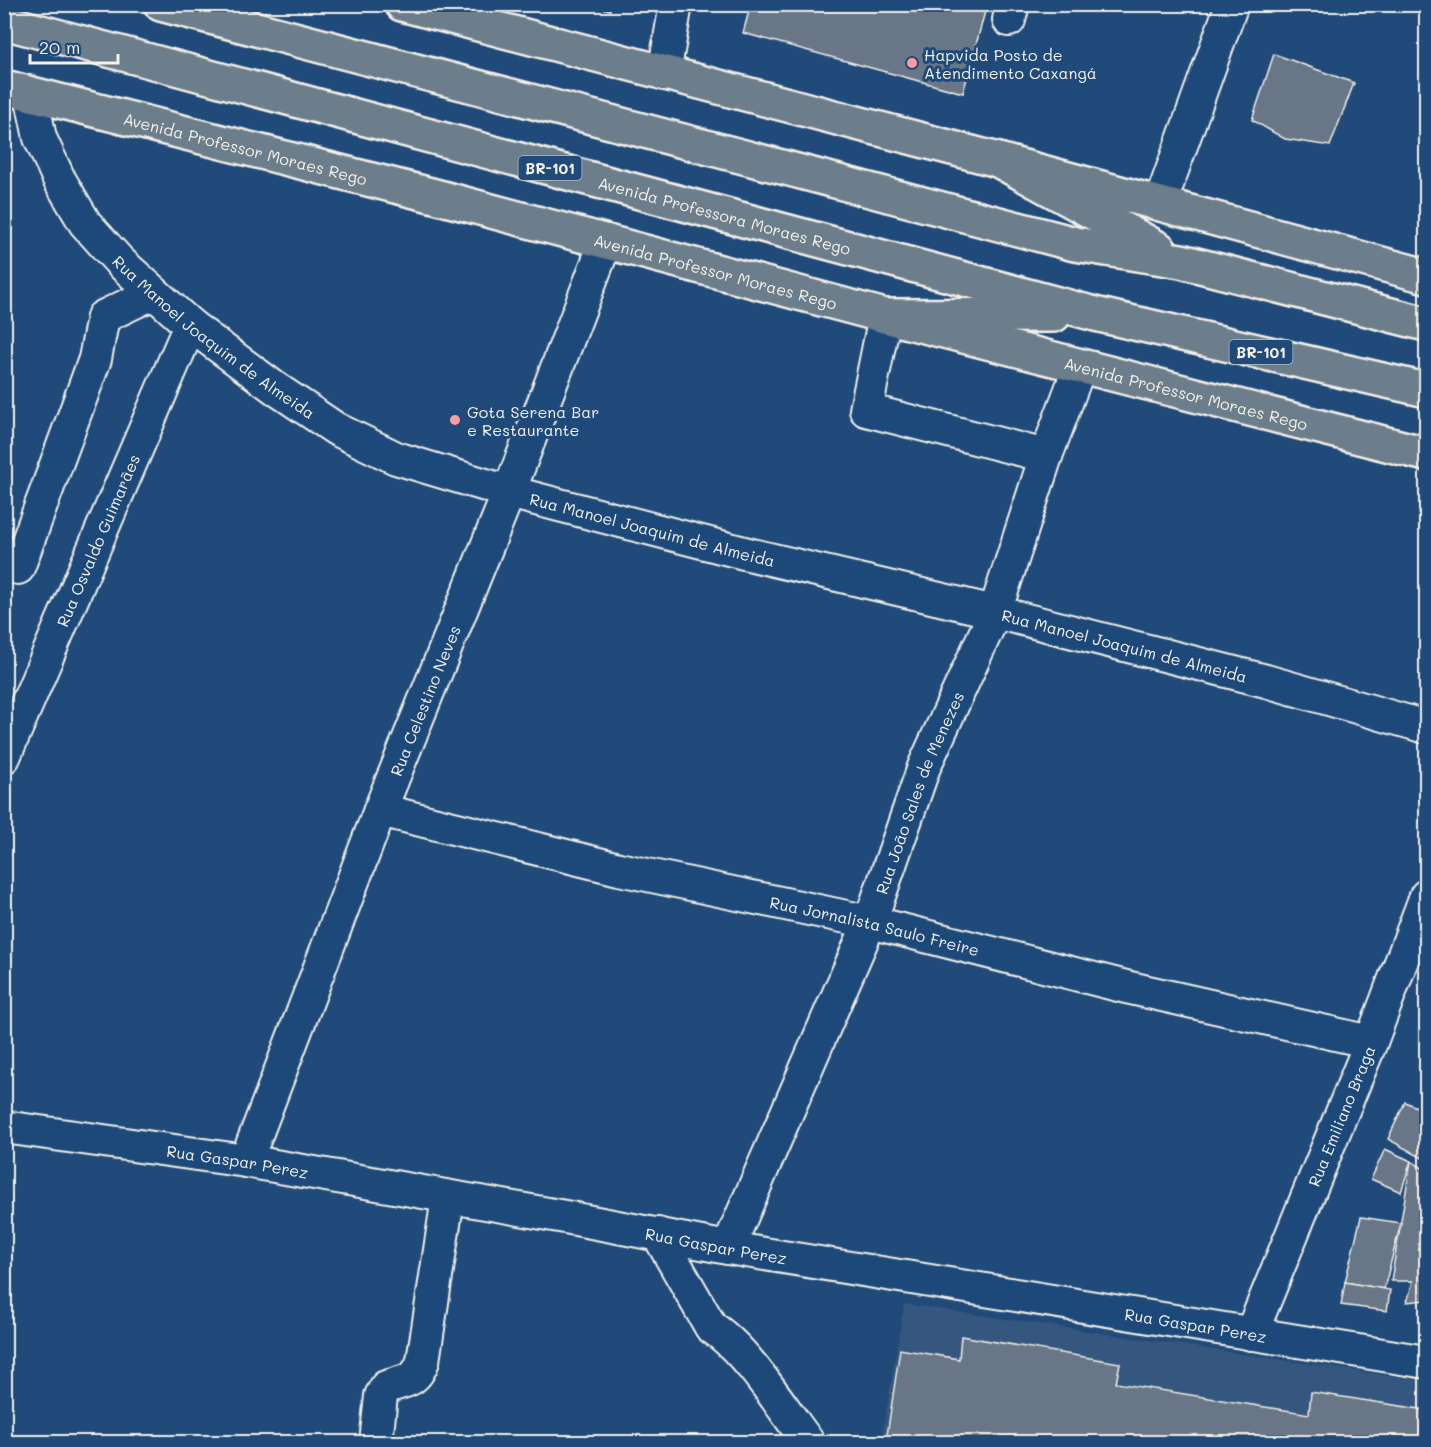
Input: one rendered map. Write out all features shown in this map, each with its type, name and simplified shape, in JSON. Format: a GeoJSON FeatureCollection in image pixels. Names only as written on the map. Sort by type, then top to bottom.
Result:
{"type":"FeatureCollection","features":[{"type":"Feature","properties":{"kind":"main road"},"geometry":{"type":"LineString","coordinates":[[161,4],[1075,244],[1181,261],[1426,324]]}},
{"type":"Feature","properties":{"kind":"main road"},"geometry":{"type":"LineString","coordinates":[[402,4],[998,160],[1426,276]]}},
{"type":"Feature","properties":{"kind":"main road","name":"Avenida Professora Moraes Rego"},"geometry":{"type":"LineString","coordinates":[[4,22],[1095,314]]}},
{"type":"Feature","properties":{"kind":"main road","name":"Avenida Professor Moraes Rego"},"geometry":{"type":"LineString","coordinates":[[18,91],[431,195],[885,316],[1426,454]]}},
{"type":"Feature","properties":{"kind":"main road"},"geometry":{"type":"LineString","coordinates":[[998,160],[1181,261]]}},
{"type":"Feature","properties":{"kind":"main road"},"geometry":{"type":"LineString","coordinates":[[885,316],[1095,314]]}},
{"type":"Feature","properties":{"kind":"main road","name":"BR-101"},"geometry":{"type":"LineString","coordinates":[[1095,314],[1426,390]]}},
{"type":"Feature","properties":{"kind":"street"},"geometry":{"type":"LineString","coordinates":[[664,74],[676,4]]}},
{"type":"Feature","properties":{"kind":"street"},"geometry":{"type":"LineString","coordinates":[[1160,204],[1232,4]]}},
{"type":"Feature","properties":{"kind":"street","name":"Rua Manoel Joaquim de Almeida"},"geometry":{"type":"LineString","coordinates":[[18,91],[59,180],[85,223],[153,293],[190,325],[336,429],[396,458],[509,492],[748,554],[994,612],[1266,681],[1426,727]]}},
{"type":"Feature","properties":{"kind":"street","name":"Rua Celestino Neves"},"geometry":{"type":"LineString","coordinates":[[246,1161],[380,810],[509,492],[606,241]]}},
{"type":"Feature","properties":{"kind":"street"},"geometry":{"type":"LineString","coordinates":[[4,564],[18,568],[95,359],[103,317],[153,293]]}},
{"type":"Feature","properties":{"kind":"street"},"geometry":{"type":"LineString","coordinates":[[885,316],[866,410],[1046,456]]}},
{"type":"Feature","properties":{"kind":"street","name":"Rua Osvaldo Guimarães"},"geometry":{"type":"LineString","coordinates":[[4,757],[190,325]]}},
{"type":"Feature","properties":{"kind":"street","name":"Rua João Sales de Menezes"},"geometry":{"type":"LineString","coordinates":[[728,1248],[870,922],[924,767],[994,612],[1046,456],[1080,366]]}},
{"type":"Feature","properties":{"kind":"street","name":"Rua Jornalista Saulo Freire"},"geometry":{"type":"LineString","coordinates":[[380,810],[619,869],[870,922],[1126,987],[1371,1042]]}},
{"type":"Feature","properties":{"kind":"street","name":"Rua Emiliano Braga"},"geometry":{"type":"LineString","coordinates":[[1251,1334],[1371,1042],[1426,896]]}},
{"type":"Feature","properties":{"kind":"street","name":"Rua Gaspar Perez"},"geometry":{"type":"LineString","coordinates":[[4,1128],[246,1161],[728,1248],[1426,1362]]}},
{"type":"Feature","properties":{"kind":"street"},"geometry":{"type":"LineString","coordinates":[[376,1443],[381,1396],[386,1387],[409,1381],[419,1374],[423,1361],[448,1197]]}},
{"type":"Feature","properties":{"kind":"street"},"geometry":{"type":"LineString","coordinates":[[658,1234],[711,1327],[724,1335],[746,1359],[808,1443]]}},
{"type":"Feature","properties":{"kind":"shaded area"},"geometry":{"type":"Polygon","coordinates":[[[904,1304],[1426,1381],[1426,1442],[881,1442],[904,1304]]]}},
{"type":"Feature","properties":{"kind":"building"},"geometry":{"type":"Polygon","coordinates":[[[585,4],[611,4],[610,10],[585,4]]]}},
{"type":"Feature","properties":{"kind":"building","name":"Hapvida Posto de Atendimento Caxangá"},"geometry":{"type":"Polygon","coordinates":[[[751,4],[987,4],[963,93],[743,33],[751,4]]]}},
{"type":"Feature","properties":{"kind":"building"},"geometry":{"type":"Polygon","coordinates":[[[1274,54],[1354,83],[1330,146],[1285,139],[1252,120],[1274,54]]]}},
{"type":"Feature","properties":{"kind":"building"},"geometry":{"type":"Polygon","coordinates":[[[1405,1102],[1426,1111],[1426,1160],[1388,1139],[1405,1102]]]}},
{"type":"Feature","properties":{"kind":"building"},"geometry":{"type":"Polygon","coordinates":[[[1385,1149],[1411,1161],[1401,1192],[1371,1179],[1385,1149]]]}},
{"type":"Feature","properties":{"kind":"building"},"geometry":{"type":"Polygon","coordinates":[[[1411,1161],[1426,1170],[1426,1300],[1407,1302],[1413,1281],[1391,1281],[1411,1161]]]}},
{"type":"Feature","properties":{"kind":"building"},"geometry":{"type":"Polygon","coordinates":[[[1361,1217],[1401,1223],[1384,1289],[1345,1282],[1361,1217]]]}},
{"type":"Feature","properties":{"kind":"building"},"geometry":{"type":"Polygon","coordinates":[[[1345,1282],[1390,1290],[1387,1311],[1341,1305],[1345,1282]]]}},
{"type":"Feature","properties":{"kind":"building"},"geometry":{"type":"Polygon","coordinates":[[[961,1336],[1120,1363],[1116,1383],[1309,1414],[1311,1392],[1426,1410],[1426,1442],[886,1442],[900,1349],[959,1359],[961,1336]]]}},
{"type":"Feature","properties":{"kind":"place","name":"Hapvida Posto de Atendimento Caxangá"},"geometry":{"type":"Point","coordinates":[912,63]}},
{"type":"Feature","properties":{"kind":"place","name":"Gota Serena Bar e Restaurante"},"geometry":{"type":"Point","coordinates":[455,420]}}]}
